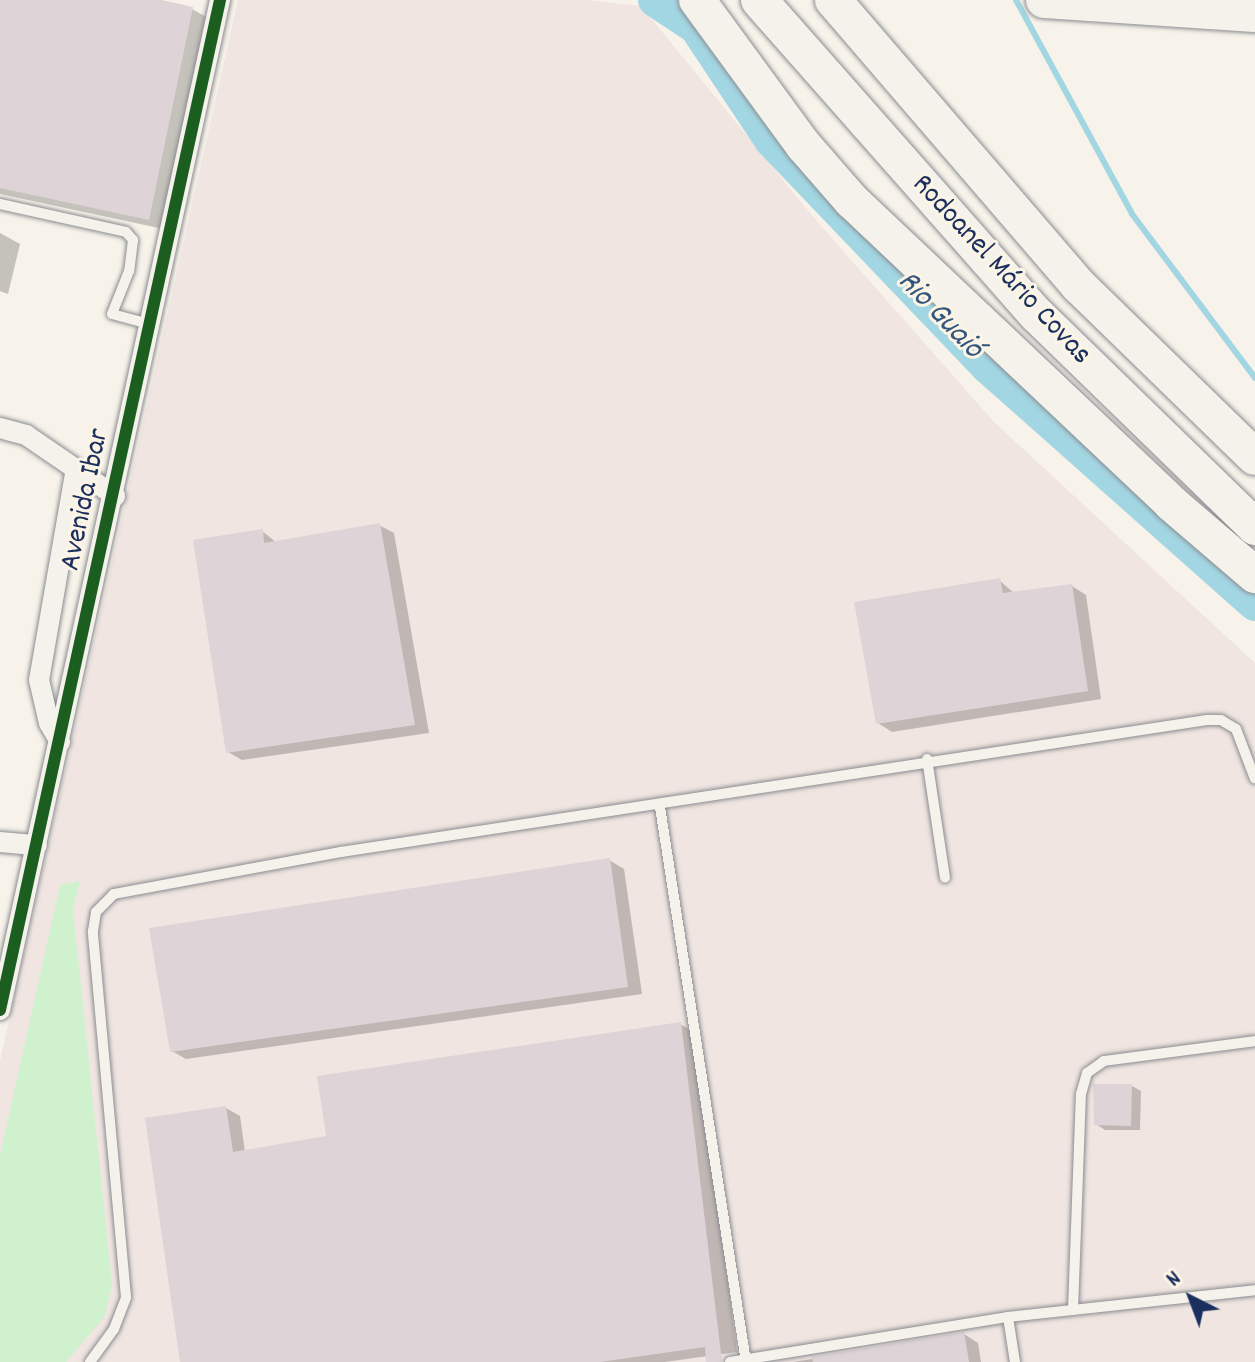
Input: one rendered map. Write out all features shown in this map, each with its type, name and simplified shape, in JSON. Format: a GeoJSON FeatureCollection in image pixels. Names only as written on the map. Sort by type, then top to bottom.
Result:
{"type":"FeatureCollection","features":[{"type":"Feature","properties":{"kind":"highway"},"geometry":{"type":"LineString","coordinates":[[697,0],[804,146],[851,200],[1150,483],[1255,575]]}},
{"type":"Feature","properties":{"kind":"highway","name":"Rodoanel Mário Covas"},"geometry":{"type":"LineString","coordinates":[[759,0],[1037,315],[1255,527]]}},
{"type":"Feature","properties":{"kind":"highway","name":"Rodoanel Mário Covas"},"geometry":{"type":"LineString","coordinates":[[833,0],[1079,286],[1255,457]]}},
{"type":"Feature","properties":{"kind":"highway"},"geometry":{"type":"LineString","coordinates":[[1054,1],[1255,14]]}},
{"type":"Feature","properties":{"kind":"street","name":"Avenida Ibar"},"geometry":{"type":"LineString","coordinates":[[0,1010],[115,496],[220,0]]}},
{"type":"Feature","properties":{"kind":"street"},"geometry":{"type":"LineString","coordinates":[[0,428],[26,435],[115,496]]}},
{"type":"Feature","properties":{"kind":"street"},"geometry":{"type":"LineString","coordinates":[[60,742],[49,723],[39,680],[76,469]]}},
{"type":"Feature","properties":{"kind":"street"},"geometry":{"type":"LineString","coordinates":[[0,842],[37,845]]}},
{"type":"Feature","properties":{"kind":"lane"},"geometry":{"type":"LineString","coordinates":[[0,204],[126,232],[133,240],[129,271],[112,314],[151,324]]}},
{"type":"Feature","properties":{"kind":"lane"},"geometry":{"type":"LineString","coordinates":[[90,1362],[114,1329],[126,1297],[93,931],[104,900],[137,888],[341,852],[660,807],[927,759],[1221,720],[1236,729],[1245,744],[1255,779]]}},
{"type":"Feature","properties":{"kind":"lane"},"geometry":{"type":"LineString","coordinates":[[927,759],[945,878]]}},
{"type":"Feature","properties":{"kind":"lane"},"geometry":{"type":"LineString","coordinates":[[660,807],[745,1361]]}},
{"type":"Feature","properties":{"kind":"lane"},"geometry":{"type":"LineString","coordinates":[[1073,1310],[1081,1094],[1087,1073],[1104,1061],[1255,1041]]}},
{"type":"Feature","properties":{"kind":"lane"},"geometry":{"type":"LineString","coordinates":[[730,1362],[1008,1317],[1255,1290]]}},
{"type":"Feature","properties":{"kind":"lane"},"geometry":{"type":"LineString","coordinates":[[1008,1317],[1015,1362]]}},
{"type":"Feature","properties":{"kind":"shaded area"},"geometry":{"type":"Polygon","coordinates":[[[238,0],[587,0],[641,6],[815,219],[994,422],[1255,663],[1255,1362],[0,1362],[0,1061],[238,0]]]}},
{"type":"Feature","properties":{"kind":"green space"},"geometry":{"type":"Polygon","coordinates":[[[80,881],[73,910],[112,1284],[105,1316],[66,1362],[0,1362],[0,1155],[60,885],[80,881]]]}},
{"type":"Feature","properties":{"kind":"building"},"geometry":{"type":"Polygon","coordinates":[[[0,0],[162,0],[193,7],[149,220],[0,188],[0,0]]]}},
{"type":"Feature","properties":{"kind":"building"},"geometry":{"type":"Polygon","coordinates":[[[380,523],[415,725],[226,753],[193,540],[263,529],[264,543],[380,523]]]}},
{"type":"Feature","properties":{"kind":"building"},"geometry":{"type":"Polygon","coordinates":[[[1000,578],[1003,593],[1072,584],[1088,691],[876,724],[854,602],[1000,578]]]}},
{"type":"Feature","properties":{"kind":"building"},"geometry":{"type":"Polygon","coordinates":[[[610,858],[628,987],[170,1052],[149,928],[610,858]]]}},
{"type":"Feature","properties":{"kind":"building"},"geometry":{"type":"Polygon","coordinates":[[[681,1022],[722,1362],[706,1362],[705,1347],[600,1362],[180,1362],[145,1118],[226,1106],[233,1152],[326,1136],[317,1076],[681,1022]]]}},
{"type":"Feature","properties":{"kind":"building"},"geometry":{"type":"Polygon","coordinates":[[[1093,1084],[1132,1084],[1131,1126],[1094,1125],[1093,1084]]]}},
{"type":"Feature","properties":{"kind":"building"},"geometry":{"type":"Polygon","coordinates":[[[964,1332],[969,1362],[813,1362],[812,1357],[964,1332]]]}},
{"type":"Feature","properties":{"kind":"waterway","name":"Rio Guaió"},"geometry":{"type":"LineString","coordinates":[[655,0],[696,27],[771,140],[988,367],[1255,604]]}},
{"type":"Feature","properties":{"kind":"waterway"},"geometry":{"type":"LineString","coordinates":[[1016,0],[1132,214],[1255,378]]}},
{"type":"Feature","properties":{"kind":"cycle path"},"geometry":{"type":"LineString","coordinates":[[0,1010],[220,0]]}}]}
